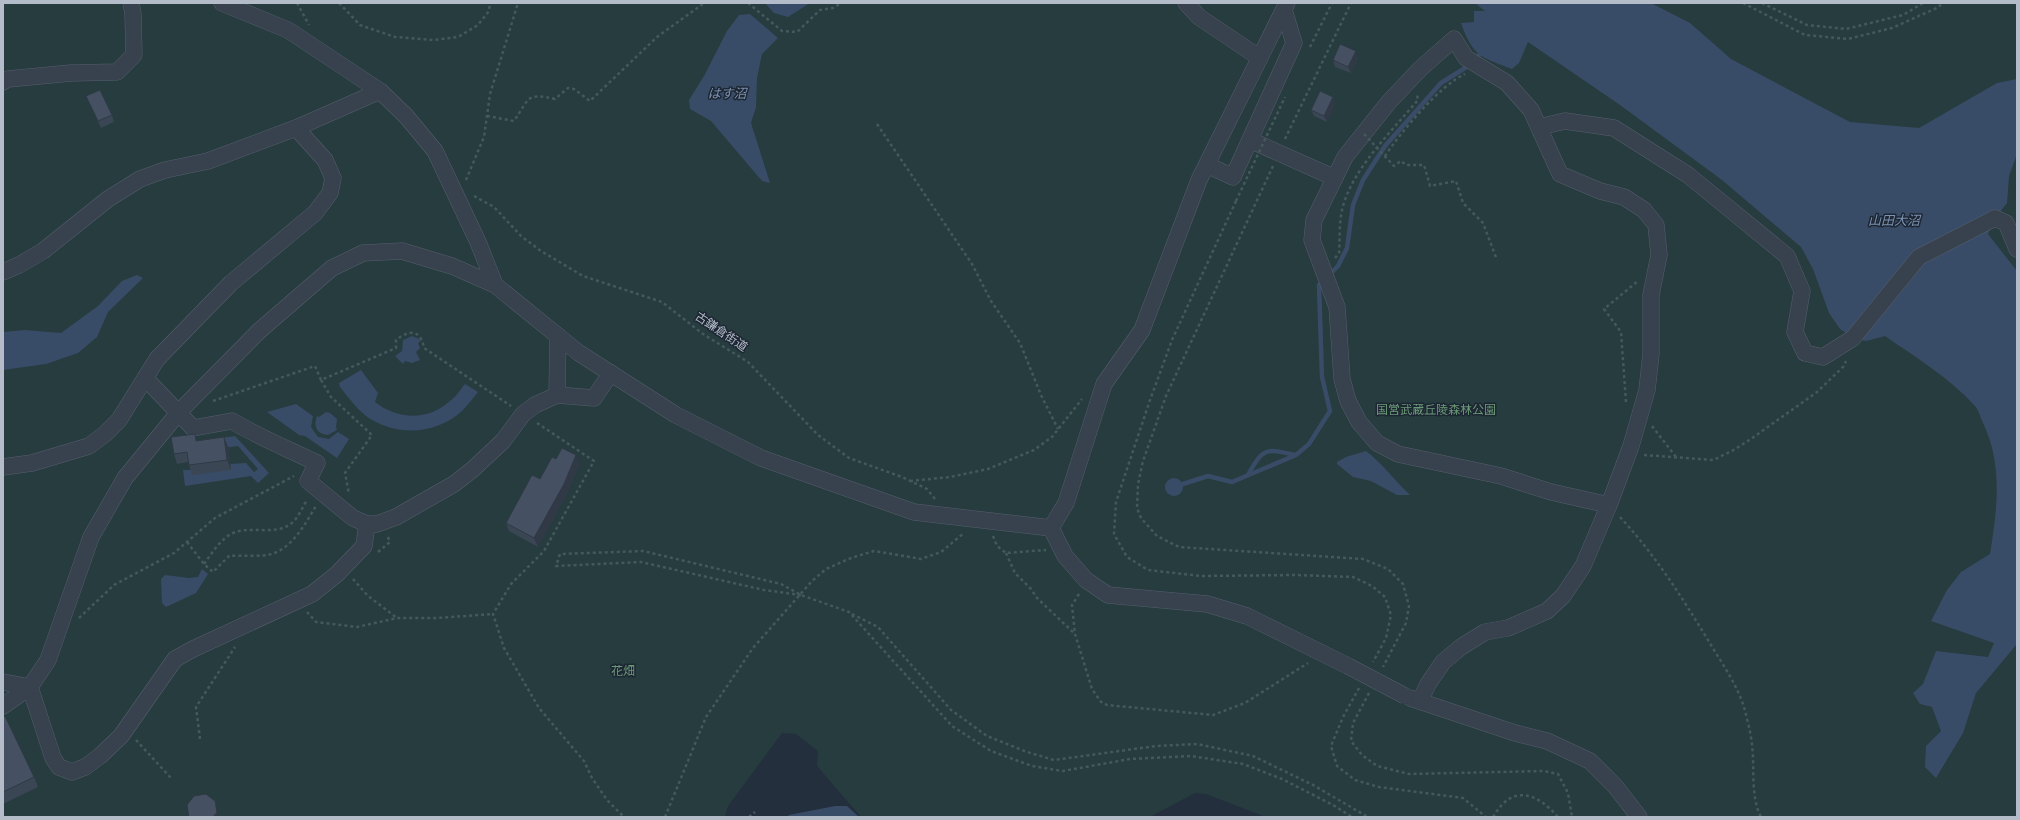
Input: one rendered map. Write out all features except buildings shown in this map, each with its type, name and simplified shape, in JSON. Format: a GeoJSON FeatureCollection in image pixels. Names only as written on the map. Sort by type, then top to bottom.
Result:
{"type":"FeatureCollection","features":[{"type":"Feature","properties":{"kind":"street"},"geometry":{"type":"LineString","coordinates":[[3,82],[8,79],[71,73],[117,72],[134,55],[133,14],[131,3]]}},
{"type":"Feature","properties":{"kind":"street"},"geometry":{"type":"LineString","coordinates":[[222,3],[288,30],[380,91],[406,116],[435,151],[460,194],[495,285]]}},
{"type":"Feature","properties":{"kind":"street"},"geometry":{"type":"LineString","coordinates":[[1186,3],[1199,17],[1260,58]]}},
{"type":"Feature","properties":{"kind":"street"},"geometry":{"type":"LineString","coordinates":[[1051,528],[1066,503],[1104,384],[1142,330],[1199,180],[1285,7]]}},
{"type":"Feature","properties":{"kind":"street"},"geometry":{"type":"LineString","coordinates":[[1207,165],[1233,177],[1294,44],[1285,7]]}},
{"type":"Feature","properties":{"kind":"street"},"geometry":{"type":"LineString","coordinates":[[1420,701],[1428,684],[1443,662],[1461,647],[1485,632],[1508,628],[1547,611],[1563,596],[1583,566],[1609,505],[1627,454],[1634,410],[1648,383],[1651,354],[1651,294],[1659,255],[1656,225],[1644,210],[1624,197],[1600,191],[1560,174],[1531,110],[1508,83],[1474,63],[1454,39],[1413,76],[1345,157],[1314,220],[1312,240],[1338,307],[1342,379],[1348,401],[1359,422],[1377,443],[1398,454],[1501,476],[1552,492],[1609,505]]}},
{"type":"Feature","properties":{"kind":"street"},"geometry":{"type":"LineString","coordinates":[[3,272],[19,265],[43,251],[108,199],[140,179],[165,170],[208,161],[296,128],[380,91]]}},
{"type":"Feature","properties":{"kind":"street"},"geometry":{"type":"LineString","coordinates":[[1539,127],[1565,120],[1614,128],[1688,175],[1787,256],[1802,291],[1795,332],[1805,353],[1824,357],[1853,338],[1919,257],[1995,218],[2006,223],[2017,248]]}},
{"type":"Feature","properties":{"kind":"street"},"geometry":{"type":"LineString","coordinates":[[3,467],[32,463],[89,446],[119,420],[157,359],[231,283],[315,213],[330,193],[333,178],[325,160],[296,128]]}},
{"type":"Feature","properties":{"kind":"street"},"geometry":{"type":"LineString","coordinates":[[1250,140],[1335,178]]}},
{"type":"Feature","properties":{"kind":"street"},"geometry":{"type":"LineString","coordinates":[[3,706],[30,687],[48,660],[91,537],[125,478],[179,412],[259,331],[332,268],[362,253],[402,251],[452,266],[495,285],[579,353],[611,374],[676,415],[761,458],[914,512],[1051,528]]}},
{"type":"Feature","properties":{"kind":"street"},"geometry":{"type":"LineString","coordinates":[[557,395],[558,336]]}},
{"type":"Feature","properties":{"kind":"street"},"geometry":{"type":"LineString","coordinates":[[145,378],[193,428],[232,421],[259,437],[286,448],[317,464],[316,487],[360,521],[377,524],[396,517],[454,484],[472,470],[503,441],[523,414],[535,405],[557,395],[594,398],[611,374]]}},
{"type":"Feature","properties":{"kind":"street"},"geometry":{"type":"LineString","coordinates":[[30,687],[53,758],[59,767],[72,772],[85,767],[100,756],[126,729],[175,659],[193,649],[312,594],[343,568],[364,546],[360,521]]}},
{"type":"Feature","properties":{"kind":"street"},"geometry":{"type":"LineString","coordinates":[[1051,528],[1064,556],[1086,580],[1108,595],[1207,604],[1247,616],[1405,696],[1515,733],[1547,741],[1590,761],[1615,786],[1639,817]]}},
{"type":"Feature","properties":{"kind":"street"},"geometry":{"type":"LineString","coordinates":[[3,682],[30,687]]}},
{"type":"Feature","properties":{"kind":"path"},"geometry":{"type":"LineString","coordinates":[[338,3],[360,25],[394,37],[434,40],[458,37],[478,25],[489,11],[490,3]]}},
{"type":"Feature","properties":{"kind":"path"},"geometry":{"type":"LineString","coordinates":[[460,194],[484,136],[490,94],[518,3]]}},
{"type":"Feature","properties":{"kind":"path"},"geometry":{"type":"LineString","coordinates":[[487,116],[514,121],[530,97],[538,95],[554,99],[568,88],[574,89],[590,101],[657,37],[704,3]]}},
{"type":"Feature","properties":{"kind":"path"},"geometry":{"type":"LineString","coordinates":[[748,3],[782,31],[797,32],[820,10],[834,8],[841,3]]}},
{"type":"Feature","properties":{"kind":"path"},"geometry":{"type":"LineString","coordinates":[[1282,145],[1351,3]]}},
{"type":"Feature","properties":{"kind":"path"},"geometry":{"type":"LineString","coordinates":[[1743,3],[1805,35],[1848,39],[1892,28],[1939,7],[1942,3]]}},
{"type":"Feature","properties":{"kind":"path"},"geometry":{"type":"LineString","coordinates":[[1762,3],[1807,25],[1846,29],[1903,15],[1923,3]]}},
{"type":"Feature","properties":{"kind":"path"},"geometry":{"type":"LineString","coordinates":[[1385,156],[1398,136],[1439,94],[1474,63]]}},
{"type":"Feature","properties":{"kind":"path"},"geometry":{"type":"LineString","coordinates":[[1323,270],[1339,253],[1342,210],[1353,184],[1367,160],[1418,100],[1413,76]]}},
{"type":"Feature","properties":{"kind":"path"},"geometry":{"type":"LineString","coordinates":[[1285,97],[1172,340],[1116,502],[1114,534],[1127,557],[1148,570],[1201,576],[1250,574],[1353,577],[1372,586],[1385,597],[1391,615],[1386,638],[1372,664]]}},
{"type":"Feature","properties":{"kind":"path"},"geometry":{"type":"LineString","coordinates":[[878,124],[972,264],[991,301],[1020,343],[1041,395],[1058,429]]}},
{"type":"Feature","properties":{"kind":"path"},"geometry":{"type":"LineString","coordinates":[[1364,134],[1394,166],[1401,161],[1406,165],[1424,165],[1430,186],[1456,181],[1464,203],[1483,224],[1497,260]]}},
{"type":"Feature","properties":{"kind":"path"},"geometry":{"type":"LineString","coordinates":[[1276,160],[1166,396],[1143,461],[1138,484],[1137,508],[1141,518],[1157,536],[1179,547],[1363,559],[1388,569],[1403,584],[1409,606],[1406,623],[1382,670]]}},
{"type":"Feature","properties":{"kind":"path","name":"古鎌倉街道"},"geometry":{"type":"LineString","coordinates":[[460,194],[494,207],[521,236],[541,251],[583,276],[662,302],[704,334],[748,362],[818,435],[849,458],[927,489],[950,516]]}},
{"type":"Feature","properties":{"kind":"path"},"geometry":{"type":"LineString","coordinates":[[1657,266],[1604,309],[1621,332],[1634,410],[1677,457]]}},
{"type":"Feature","properties":{"kind":"path"},"geometry":{"type":"LineString","coordinates":[[321,380],[396,348],[396,340],[401,336],[410,332],[416,333],[422,339],[424,348],[594,461],[544,551],[511,584],[493,614],[504,648],[540,708],[584,761],[607,800],[624,817]]}},
{"type":"Feature","properties":{"kind":"path"},"geometry":{"type":"LineString","coordinates":[[209,402],[315,366],[331,397],[372,435],[345,473],[360,521]]}},
{"type":"Feature","properties":{"kind":"path"},"geometry":{"type":"LineString","coordinates":[[1627,454],[1713,460],[1732,451],[1818,392],[1844,366]]}},
{"type":"Feature","properties":{"kind":"path"},"geometry":{"type":"LineString","coordinates":[[910,481],[950,477],[988,469],[1034,450],[1052,438],[1083,398]]}},
{"type":"Feature","properties":{"kind":"path"},"geometry":{"type":"LineString","coordinates":[[77,620],[114,585],[174,553],[215,518],[299,473],[316,487]]}},
{"type":"Feature","properties":{"kind":"path"},"geometry":{"type":"LineString","coordinates":[[187,542],[204,564],[213,572],[229,556],[272,554],[288,544],[300,531],[316,487]]}},
{"type":"Feature","properties":{"kind":"path"},"geometry":{"type":"LineString","coordinates":[[204,564],[219,544],[232,534],[248,529],[278,530],[293,522],[316,487]]}},
{"type":"Feature","properties":{"kind":"path"},"geometry":{"type":"LineString","coordinates":[[1609,505],[1646,545],[1688,606],[1727,672],[1743,706],[1752,745],[1758,811],[1761,817]]}},
{"type":"Feature","properties":{"kind":"path"},"geometry":{"type":"LineString","coordinates":[[666,817],[706,717],[753,648],[812,581],[826,569],[851,558],[874,551],[921,559],[941,552],[982,520],[997,546],[1006,553],[1015,573],[1031,589],[1037,598],[1075,634]]}},
{"type":"Feature","properties":{"kind":"path"},"geometry":{"type":"LineString","coordinates":[[1006,553],[1061,548]]}},
{"type":"Feature","properties":{"kind":"path"},"geometry":{"type":"LineString","coordinates":[[801,595],[764,590],[641,562],[556,566],[560,554],[643,551],[781,584],[801,595],[849,612],[878,628],[951,710],[987,736],[1027,752],[1054,760],[1156,746],[1197,744],[1253,756],[1313,785],[1368,817]]}},
{"type":"Feature","properties":{"kind":"path"},"geometry":{"type":"LineString","coordinates":[[343,568],[368,596],[397,618]]}},
{"type":"Feature","properties":{"kind":"path"},"geometry":{"type":"LineString","coordinates":[[1086,580],[1072,606],[1075,634],[1092,689],[1101,702],[1107,705],[1213,715],[1245,703],[1324,654]]}},
{"type":"Feature","properties":{"kind":"path"},"geometry":{"type":"LineString","coordinates":[[296,602],[316,622],[357,627],[397,618],[437,618],[493,614]]}},
{"type":"Feature","properties":{"kind":"path"},"geometry":{"type":"LineString","coordinates":[[849,612],[952,726],[991,751],[1032,766],[1063,771],[1130,759],[1191,756],[1243,764],[1282,779],[1333,805],[1352,817]]}},
{"type":"Feature","properties":{"kind":"path"},"geometry":{"type":"LineString","coordinates":[[200,739],[196,707],[252,622]]}},
{"type":"Feature","properties":{"kind":"path"},"geometry":{"type":"LineString","coordinates":[[1362,683],[1343,717],[1331,746],[1337,766],[1355,780],[1379,787],[1464,798],[1486,817]]}},
{"type":"Feature","properties":{"kind":"path"},"geometry":{"type":"LineString","coordinates":[[1371,690],[1353,723],[1351,741],[1362,755],[1377,766],[1409,774],[1544,771],[1558,774],[1568,792],[1572,817]]}},
{"type":"Feature","properties":{"kind":"path"},"geometry":{"type":"LineString","coordinates":[[126,729],[171,778]]}},
{"type":"Feature","properties":{"kind":"path"},"geometry":{"type":"LineString","coordinates":[[1493,817],[1500,804],[1512,796],[1532,796],[1558,817]]}},
{"type":"Feature","properties":{"kind":"path"},"geometry":{"type":"LineString","coordinates":[[749,817],[755,812]]}},
{"type":"Feature","properties":{"kind":"green space","name":"国営武蔵丘陵森林公園"},"geometry":{"type":"Polygon","coordinates":[[[3,3],[2017,3],[2017,817],[1266,817],[1206,794],[1195,793],[1150,817],[861,817],[817,766],[818,751],[796,734],[782,733],[728,806],[725,817],[3,817],[3,3]]]}},
{"type":"Feature","properties":{"kind":"water"},"geometry":{"type":"Polygon","coordinates":[[[765,3],[810,3],[788,17],[774,13],[765,3]]]}},
{"type":"Feature","properties":{"kind":"water","name":"山田大沼"},"geometry":{"type":"Polygon","coordinates":[[[1475,3],[1651,3],[1690,23],[1731,59],[1850,122],[1919,128],[1997,83],[2017,79],[2017,154],[2009,176],[2007,203],[1995,218],[1988,234],[2017,271],[2017,644],[1976,693],[1963,733],[1936,778],[1925,767],[1926,746],[1941,731],[1932,707],[1920,704],[1913,693],[1923,684],[1936,651],[1988,657],[1994,643],[1931,621],[1947,590],[1961,572],[1990,554],[1995,521],[1997,489],[1996,473],[1990,441],[1975,406],[1955,386],[1885,336],[1866,341],[1853,338],[1840,329],[1829,313],[1813,269],[1801,247],[1722,180],[1620,105],[1528,42],[1519,63],[1512,69],[1493,62],[1479,54],[1470,43],[1461,23],[1474,22],[1474,11],[1485,11],[1475,3]]]}},
{"type":"Feature","properties":{"kind":"water","name":"はす沼"},"geometry":{"type":"Polygon","coordinates":[[[750,14],[778,38],[762,54],[757,78],[756,107],[751,123],[770,183],[762,181],[711,121],[690,109],[689,100],[704,76],[727,31],[739,15],[750,14]]]}},
{"type":"Feature","properties":{"kind":"water"},"geometry":{"type":"Polygon","coordinates":[[[137,275],[143,278],[108,312],[97,337],[78,353],[46,364],[3,370],[3,332],[25,330],[61,333],[98,306],[122,281],[137,275]]]}},
{"type":"Feature","properties":{"kind":"water"},"geometry":{"type":"Polygon","coordinates":[[[412,336],[422,340],[418,343],[420,348],[416,352],[420,360],[412,363],[405,361],[403,364],[395,356],[402,351],[403,340],[412,336]]]}},
{"type":"Feature","properties":{"kind":"water"},"geometry":{"type":"Polygon","coordinates":[[[361,370],[378,393],[375,402],[384,408],[403,415],[423,415],[441,408],[456,395],[465,384],[478,392],[462,411],[452,419],[440,425],[428,429],[402,430],[377,423],[366,416],[355,406],[340,387],[339,383],[361,370]]]}},
{"type":"Feature","properties":{"kind":"water"},"geometry":{"type":"Polygon","coordinates":[[[296,404],[313,416],[311,427],[318,437],[329,439],[338,432],[349,439],[337,458],[305,436],[299,435],[267,412],[296,404]]]}},
{"type":"Feature","properties":{"kind":"water"},"geometry":{"type":"Polygon","coordinates":[[[326,412],[330,413],[337,419],[337,430],[328,435],[321,433],[317,429],[315,423],[317,416],[319,417],[326,412]]]}},
{"type":"Feature","properties":{"kind":"water"},"geometry":{"type":"Polygon","coordinates":[[[235,436],[269,473],[258,483],[251,476],[185,486],[183,470],[230,470],[230,464],[246,463],[254,472],[258,469],[238,446],[216,449],[214,439],[235,436]]]}},
{"type":"Feature","properties":{"kind":"water"},"geometry":{"type":"Polygon","coordinates":[[[1366,451],[1378,461],[1410,495],[1397,495],[1371,481],[1353,477],[1337,464],[1337,462],[1346,457],[1366,451]]]}},
{"type":"Feature","properties":{"kind":"water"},"geometry":{"type":"Polygon","coordinates":[[[1170,478],[1178,478],[1183,483],[1181,494],[1178,496],[1170,496],[1165,491],[1165,483],[1170,478]]]}},
{"type":"Feature","properties":{"kind":"water"},"geometry":{"type":"Polygon","coordinates":[[[202,569],[208,574],[196,593],[166,607],[162,603],[161,579],[165,575],[189,578],[198,577],[202,569]]]}},
{"type":"Feature","properties":{"kind":"water"},"geometry":{"type":"Polygon","coordinates":[[[835,806],[847,806],[859,817],[787,817],[789,815],[835,806]]]}},
{"type":"Feature","properties":{"kind":"waterway"},"geometry":{"type":"LineString","coordinates":[[1333,271],[1338,266],[1347,248],[1353,205],[1363,180],[1385,146],[1441,83],[1465,68],[1479,55]]}},
{"type":"Feature","properties":{"kind":"waterway"},"geometry":{"type":"LineString","coordinates":[[1183,484],[1208,476],[1232,482],[1296,455],[1309,444],[1330,411],[1322,377],[1319,285],[1323,281]]}},
{"type":"Feature","properties":{"kind":"waterway"},"geometry":{"type":"LineString","coordinates":[[1248,475],[1257,460],[1266,452],[1277,451],[1295,455]]}},
{"type":"Feature","properties":{"kind":"park label","name":"花畑"},"geometry":{"type":"Point","coordinates":[623,671]}}]}
